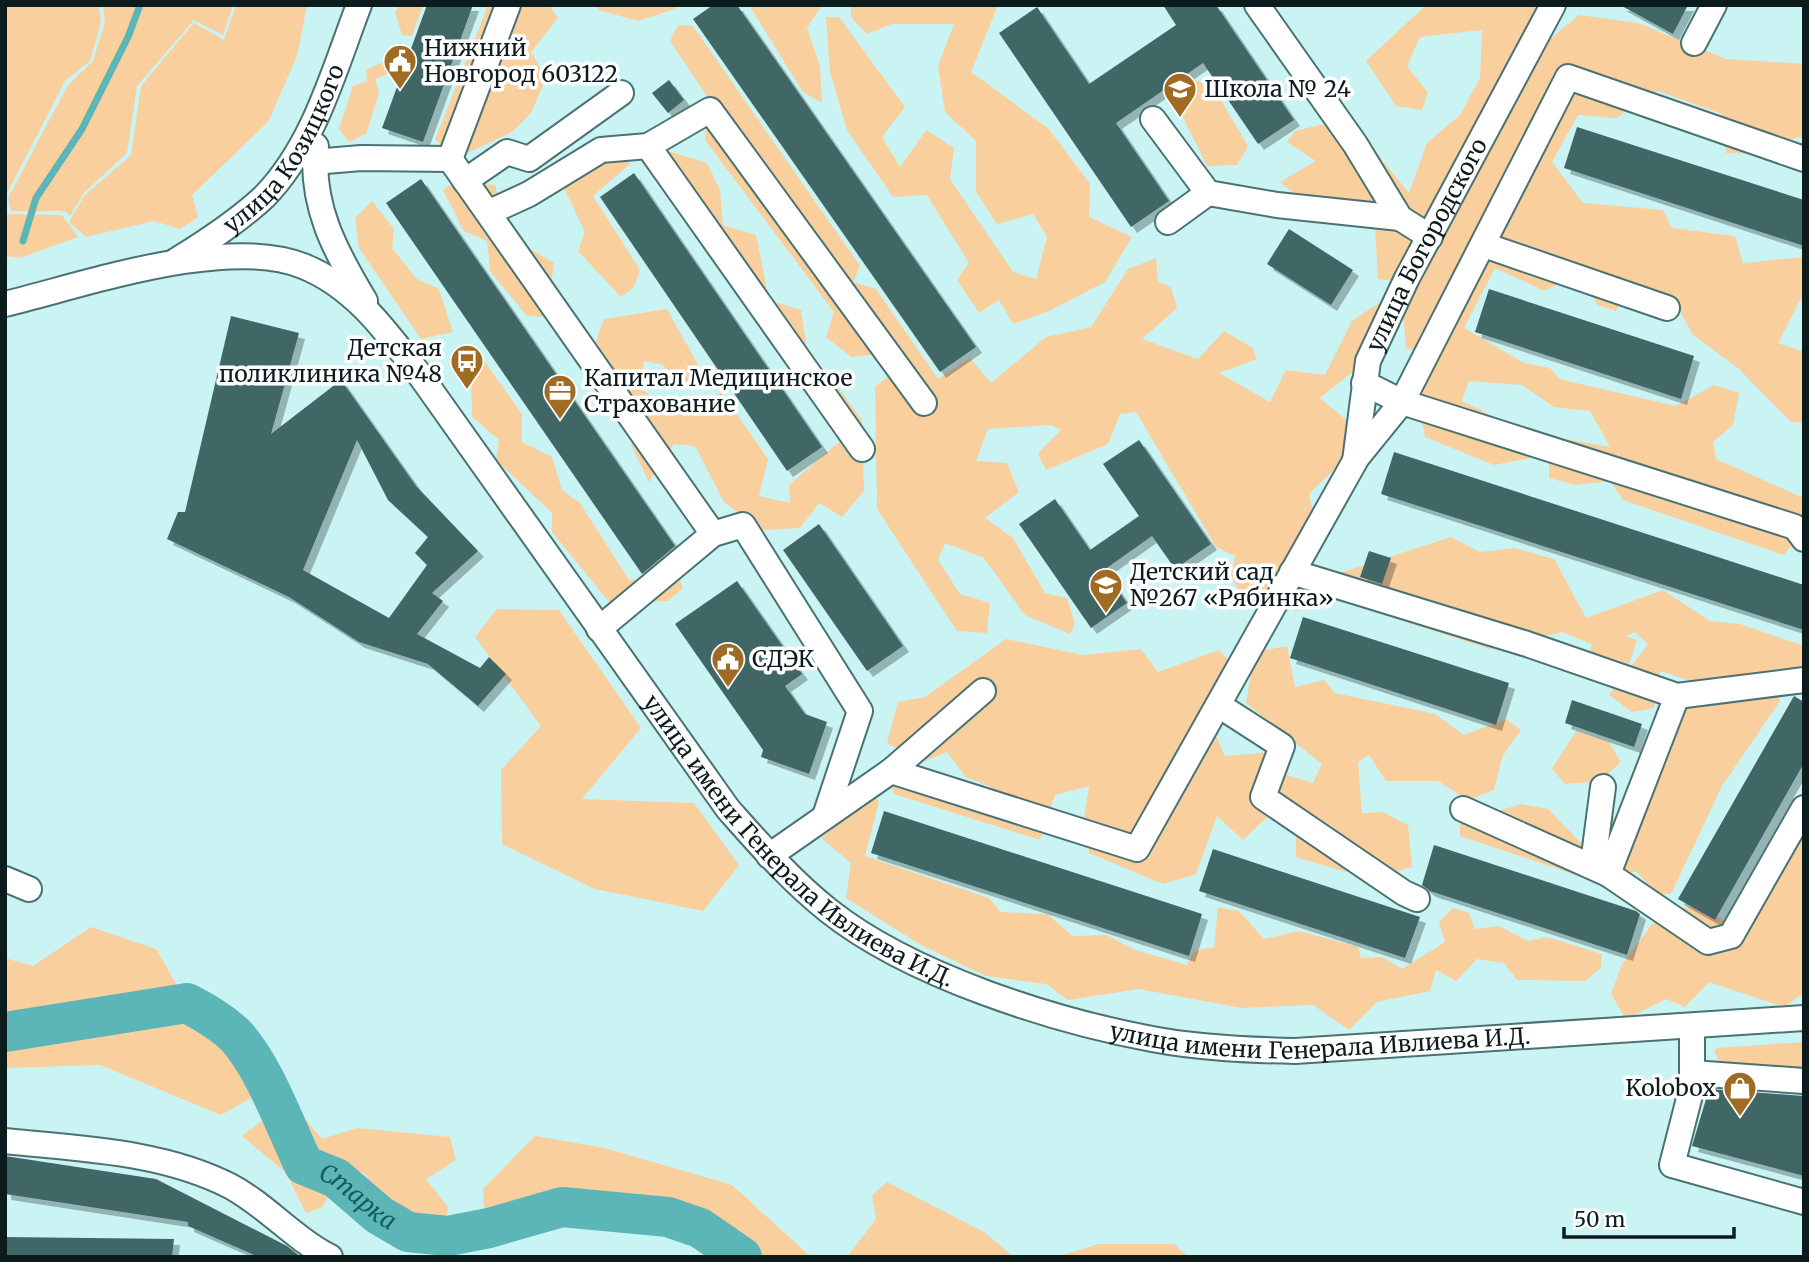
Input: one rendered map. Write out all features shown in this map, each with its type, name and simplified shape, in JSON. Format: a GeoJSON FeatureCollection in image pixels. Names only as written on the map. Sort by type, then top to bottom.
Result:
{"type":"FeatureCollection","features":[{"type":"Feature","properties":{"kind":"street","name":"улица Козицкого"},"geometry":{"type":"LineString","coordinates":[[173,262],[230,227],[266,195],[292,159],[320,110],[359,5]]}},
{"type":"Feature","properties":{"kind":"street"},"geometry":{"type":"LineString","coordinates":[[450,159],[508,5]]}},
{"type":"Feature","properties":{"kind":"street"},"geometry":{"type":"LineString","coordinates":[[1257,5],[1355,144],[1400,218]]}},
{"type":"Feature","properties":{"kind":"street","name":"улица Богородского"},"geometry":{"type":"LineString","coordinates":[[891,771],[1137,849],[1220,706],[1355,461],[1368,361],[1430,237],[1553,5]]}},
{"type":"Feature","properties":{"kind":"street"},"geometry":{"type":"LineString","coordinates":[[1694,43],[1714,5]]}},
{"type":"Feature","properties":{"kind":"street"},"geometry":{"type":"LineString","coordinates":[[1355,461],[1402,402],[1568,76],[1804,159]]}},
{"type":"Feature","properties":{"kind":"street"},"geometry":{"type":"LineString","coordinates":[[465,181],[507,152],[528,159],[621,93]]}},
{"type":"Feature","properties":{"kind":"street"},"geometry":{"type":"LineString","coordinates":[[320,110],[314,162],[316,197],[324,225],[372,313]]}},
{"type":"Feature","properties":{"kind":"street"},"geometry":{"type":"LineString","coordinates":[[490,212],[529,194],[601,150],[648,146],[710,110],[924,403]]}},
{"type":"Feature","properties":{"kind":"street"},"geometry":{"type":"LineString","coordinates":[[1153,119],[1208,193],[1277,205],[1400,218],[1430,237]]}},
{"type":"Feature","properties":{"kind":"street"},"geometry":{"type":"LineString","coordinates":[[648,146],[862,449]]}},
{"type":"Feature","properties":{"kind":"street"},"geometry":{"type":"LineString","coordinates":[[314,162],[361,158],[450,159]]}},
{"type":"Feature","properties":{"kind":"street"},"geometry":{"type":"LineString","coordinates":[[450,159],[490,212],[713,534]]}},
{"type":"Feature","properties":{"kind":"street"},"geometry":{"type":"LineString","coordinates":[[1168,222],[1208,193]]}},
{"type":"Feature","properties":{"kind":"street"},"geometry":{"type":"LineString","coordinates":[[1484,245],[1667,308]]}},
{"type":"Feature","properties":{"kind":"street","name":"улица имени Генерала Ивлиева И.Д."},"geometry":{"type":"LineString","coordinates":[[5,304],[173,262],[245,257],[302,265],[329,280],[372,313],[422,377],[728,809],[769,856],[831,913],[907,958],[973,987],[1033,1007],[1152,1039],[1203,1046],[1295,1051],[1804,1018]]}},
{"type":"Feature","properties":{"kind":"street"},"geometry":{"type":"LineString","coordinates":[[1364,383],[1402,402],[1801,528]]}},
{"type":"Feature","properties":{"kind":"street"},"geometry":{"type":"LineString","coordinates":[[599,629],[713,534],[743,525],[860,711],[826,813]]}},
{"type":"Feature","properties":{"kind":"street"},"geometry":{"type":"LineString","coordinates":[[1292,572],[1527,644],[1676,696],[1804,680]]}},
{"type":"Feature","properties":{"kind":"street"},"geometry":{"type":"LineString","coordinates":[[769,856],[826,813],[891,771],[983,691]]}},
{"type":"Feature","properties":{"kind":"street"},"geometry":{"type":"LineString","coordinates":[[1604,872],[1676,696]]}},
{"type":"Feature","properties":{"kind":"street"},"geometry":{"type":"LineString","coordinates":[[1220,706],[1282,746],[1263,797],[1404,893],[1417,899]]}},
{"type":"Feature","properties":{"kind":"street"},"geometry":{"type":"LineString","coordinates":[[1603,787],[1594,856],[1604,872]]}},
{"type":"Feature","properties":{"kind":"street"},"geometry":{"type":"LineString","coordinates":[[1462,809],[1604,872],[1708,942],[1731,936],[1804,808]]}},
{"type":"Feature","properties":{"kind":"street"},"geometry":{"type":"LineString","coordinates":[[5,879],[29,889]]}},
{"type":"Feature","properties":{"kind":"street"},"geometry":{"type":"LineString","coordinates":[[1692,1026],[1692,1087],[1672,1165],[1804,1202]]}},
{"type":"Feature","properties":{"kind":"street"},"geometry":{"type":"LineString","coordinates":[[1692,1073],[1804,1082]]}},
{"type":"Feature","properties":{"kind":"street"},"geometry":{"type":"LineString","coordinates":[[5,1141],[141,1157],[185,1168],[230,1186],[330,1257]]}},
{"type":"Feature","properties":{"kind":"shaded area"},"geometry":{"type":"Polygon","coordinates":[[[5,5],[99,5],[101,23],[90,61],[65,81],[5,197],[5,5]]]}},
{"type":"Feature","properties":{"kind":"shaded area"},"geometry":{"type":"Polygon","coordinates":[[[103,5],[233,5],[223,35],[194,20],[137,86],[127,153],[84,193],[70,216],[64,211],[11,211],[8,198],[68,85],[93,61],[105,22],[103,5]]]}},
{"type":"Feature","properties":{"kind":"shaded area"},"geometry":{"type":"Polygon","coordinates":[[[236,5],[307,5],[297,56],[268,122],[192,195],[198,217],[180,229],[154,221],[86,237],[69,222],[84,196],[131,155],[141,86],[194,23],[224,40],[236,5]]]}},
{"type":"Feature","properties":{"kind":"shaded area"},"geometry":{"type":"Polygon","coordinates":[[[400,5],[423,5],[412,36],[402,35],[395,12],[400,5]]]}},
{"type":"Feature","properties":{"kind":"shaded area"},"geometry":{"type":"Polygon","coordinates":[[[488,5],[549,5],[558,18],[531,52],[546,78],[531,113],[512,132],[461,156],[435,140],[488,5]]]}},
{"type":"Feature","properties":{"kind":"shaded area"},"geometry":{"type":"Polygon","coordinates":[[[596,5],[676,5],[675,9],[638,21],[599,10],[596,5]]]}},
{"type":"Feature","properties":{"kind":"shaded area"},"geometry":{"type":"Polygon","coordinates":[[[749,5],[822,5],[807,28],[820,66],[822,103],[803,92],[749,5]]]}},
{"type":"Feature","properties":{"kind":"shaded area"},"geometry":{"type":"Polygon","coordinates":[[[851,5],[998,5],[971,72],[1049,129],[1090,184],[1089,217],[1132,237],[1105,282],[1049,311],[1013,324],[999,300],[979,313],[957,280],[969,263],[927,195],[893,197],[847,130],[830,72],[826,17],[839,17],[905,107],[882,137],[900,167],[926,130],[954,148],[950,179],[1013,272],[1036,279],[1047,237],[1033,214],[997,224],[976,192],[976,141],[945,112],[938,66],[954,24],[892,24],[867,34],[851,17],[851,5]]]}},
{"type":"Feature","properties":{"kind":"shaded area"},"geometry":{"type":"Polygon","coordinates":[[[1426,5],[1543,5],[1401,282],[1378,279],[1374,210],[1304,201],[1280,182],[1316,161],[1287,142],[1295,131],[1348,118],[1409,193],[1427,143],[1460,115],[1480,78],[1482,30],[1420,37],[1407,66],[1428,93],[1422,110],[1396,106],[1366,61],[1426,5]]]}},
{"type":"Feature","properties":{"kind":"shaded area"},"geometry":{"type":"Polygon","coordinates":[[[1579,15],[1638,23],[1726,59],[1804,64],[1804,139],[1798,137],[1753,154],[1726,153],[1722,114],[1658,91],[1616,118],[1578,115],[1552,162],[1583,203],[1663,210],[1672,228],[1735,236],[1743,263],[1804,257],[1804,293],[1778,343],[1804,352],[1804,423],[1791,422],[1738,368],[1693,335],[1674,300],[1629,289],[1616,311],[1597,305],[1582,273],[1544,291],[1495,268],[1464,328],[1524,363],[1550,368],[1559,379],[1676,406],[1714,385],[1739,393],[1733,425],[1713,442],[1716,459],[1804,498],[1804,542],[1795,540],[1784,555],[1623,500],[1610,481],[1575,485],[1549,478],[1549,436],[1610,447],[1590,411],[1554,407],[1522,385],[1469,381],[1462,401],[1499,419],[1531,458],[1494,465],[1425,437],[1417,395],[1440,358],[1406,348],[1403,310],[1544,44],[1579,15]]]}},
{"type":"Feature","properties":{"kind":"shaded area"},"geometry":{"type":"Polygon","coordinates":[[[678,25],[693,26],[860,266],[853,282],[876,289],[938,379],[970,358],[991,383],[1046,337],[1091,327],[1128,269],[1156,258],[1158,282],[1171,287],[1177,308],[1142,339],[1198,359],[1224,331],[1253,348],[1257,359],[1219,373],[1270,402],[1286,370],[1325,375],[1352,321],[1382,301],[1382,314],[1357,356],[1360,366],[1320,398],[1351,424],[1349,455],[1309,494],[1315,520],[1268,598],[1246,601],[1231,577],[1235,556],[1216,547],[1136,412],[1120,414],[1108,444],[1046,470],[1038,453],[1061,430],[1051,425],[988,429],[976,461],[1007,463],[1019,492],[985,518],[1013,538],[1045,593],[1067,598],[1075,624],[1070,634],[1025,615],[984,558],[945,543],[938,560],[960,594],[990,603],[987,633],[957,631],[877,509],[875,387],[892,373],[882,354],[851,357],[826,337],[834,312],[705,140],[708,98],[670,41],[678,25]]]}},
{"type":"Feature","properties":{"kind":"shaded area"},"geometry":{"type":"Polygon","coordinates":[[[387,60],[392,72],[375,79],[379,93],[366,134],[349,142],[339,129],[353,86],[367,81],[366,70],[387,60]]]}},
{"type":"Feature","properties":{"kind":"shaded area"},"geometry":{"type":"Polygon","coordinates":[[[1194,79],[1214,88],[1248,146],[1237,165],[1207,166],[1179,109],[1194,79]]]}},
{"type":"Feature","properties":{"kind":"shaded area"},"geometry":{"type":"Polygon","coordinates":[[[658,148],[707,163],[720,190],[723,225],[756,235],[769,300],[801,310],[809,362],[828,374],[862,420],[864,491],[842,517],[819,503],[800,528],[763,530],[724,502],[695,446],[674,444],[649,482],[631,445],[650,433],[634,407],[605,407],[599,398],[613,376],[596,341],[604,319],[667,309],[705,377],[691,384],[660,364],[644,361],[639,388],[677,414],[721,392],[768,459],[759,496],[790,503],[789,485],[840,441],[745,299],[640,160],[658,148]]]}},
{"type":"Feature","properties":{"kind":"shaded area"},"geometry":{"type":"Polygon","coordinates":[[[603,157],[631,163],[593,196],[640,270],[634,287],[621,297],[578,251],[585,232],[562,184],[603,157]]]}},
{"type":"Feature","properties":{"kind":"shaded area"},"geometry":{"type":"Polygon","coordinates":[[[454,182],[495,185],[503,216],[498,246],[532,250],[554,263],[547,317],[527,316],[490,271],[487,241],[464,231],[443,190],[454,182]]]}},
{"type":"Feature","properties":{"kind":"shaded area"},"geometry":{"type":"Polygon","coordinates":[[[372,201],[394,229],[392,248],[417,279],[439,289],[453,332],[421,339],[359,248],[355,218],[372,201]]]}},
{"type":"Feature","properties":{"kind":"shaded area"},"geometry":{"type":"Polygon","coordinates":[[[5,203],[6,214],[62,215],[78,237],[20,258],[5,256],[5,203]]]}},
{"type":"Feature","properties":{"kind":"shaded area"},"geometry":{"type":"Polygon","coordinates":[[[485,362],[522,414],[522,442],[552,457],[562,490],[580,503],[629,580],[678,576],[683,588],[668,601],[610,603],[552,532],[552,513],[496,460],[499,440],[472,417],[471,367],[485,362]]]}},
{"type":"Feature","properties":{"kind":"shaded area"},"geometry":{"type":"Polygon","coordinates":[[[1451,537],[1480,552],[1514,548],[1554,559],[1586,618],[1663,590],[1710,621],[1740,624],[1804,646],[1804,670],[1691,681],[1660,671],[1654,708],[1632,712],[1609,695],[1648,644],[1635,632],[1626,636],[1637,640],[1629,664],[1590,651],[1592,644],[1562,632],[1490,649],[1325,596],[1295,612],[1293,588],[1451,537]]]}},
{"type":"Feature","properties":{"kind":"shaded area"},"geometry":{"type":"Polygon","coordinates":[[[497,609],[559,610],[641,728],[582,799],[694,803],[739,865],[703,911],[595,889],[502,844],[501,770],[541,726],[475,637],[497,609]]]}},
{"type":"Feature","properties":{"kind":"shaded area"},"geometry":{"type":"Polygon","coordinates":[[[1006,639],[1082,655],[1141,649],[1158,672],[1219,650],[1233,665],[1206,713],[1225,756],[1271,752],[1280,773],[1313,783],[1322,764],[1246,703],[1255,652],[1287,646],[1295,687],[1324,680],[1335,693],[1435,714],[1464,735],[1506,719],[1521,730],[1502,757],[1494,790],[1468,800],[1438,781],[1386,781],[1369,755],[1358,762],[1362,813],[1383,812],[1408,825],[1412,867],[1395,872],[1368,853],[1346,872],[1296,857],[1296,829],[1268,816],[1243,840],[1217,816],[1196,874],[1163,884],[1089,853],[1084,817],[1089,786],[1055,795],[1040,840],[894,794],[889,780],[986,805],[993,788],[966,777],[947,752],[923,762],[887,743],[898,702],[925,697],[1006,639]]]}},
{"type":"Feature","properties":{"kind":"shaded area"},"geometry":{"type":"Polygon","coordinates":[[[1776,687],[1780,701],[1722,786],[1671,894],[1657,894],[1636,871],[1603,884],[1460,836],[1460,823],[1521,804],[1548,809],[1585,847],[1610,817],[1635,830],[1682,705],[1776,687]]]}},
{"type":"Feature","properties":{"kind":"shaded area"},"geometry":{"type":"Polygon","coordinates":[[[1576,731],[1608,741],[1621,762],[1600,781],[1565,784],[1552,769],[1576,731]]]}},
{"type":"Feature","properties":{"kind":"shaded area"},"geometry":{"type":"Polygon","coordinates":[[[874,796],[879,802],[865,856],[989,898],[1001,912],[1047,914],[1073,936],[1107,935],[1135,950],[1187,965],[1194,951],[1214,947],[1218,907],[1239,911],[1264,939],[1299,931],[1358,947],[1361,958],[1382,957],[1402,969],[1445,942],[1439,922],[1453,908],[1469,913],[1475,929],[1499,926],[1528,941],[1547,937],[1602,954],[1601,968],[1585,981],[1517,980],[1504,963],[1477,959],[1456,981],[1436,970],[1430,991],[1377,1002],[1349,1030],[1313,1005],[1242,1008],[1139,989],[1068,1000],[1046,984],[986,976],[921,945],[846,898],[851,863],[821,838],[874,796]]]}},
{"type":"Feature","properties":{"kind":"shaded area"},"geometry":{"type":"Polygon","coordinates":[[[1804,808],[1804,993],[1784,1007],[1709,982],[1685,1007],[1666,999],[1626,1019],[1611,994],[1622,964],[1662,911],[1696,906],[1736,926],[1804,808]]]}},
{"type":"Feature","properties":{"kind":"shaded area"},"geometry":{"type":"Polygon","coordinates":[[[91,927],[156,949],[182,994],[242,1060],[257,1095],[221,1115],[100,1065],[5,1068],[5,958],[33,966],[91,927]]]}},
{"type":"Feature","properties":{"kind":"shaded area"},"geometry":{"type":"Polygon","coordinates":[[[1804,1042],[1804,1073],[1731,1069],[1719,1062],[1714,1051],[1717,1048],[1804,1042]]]}},
{"type":"Feature","properties":{"kind":"shaded area"},"geometry":{"type":"Polygon","coordinates":[[[289,1100],[322,1139],[357,1128],[450,1137],[456,1160],[426,1179],[448,1207],[446,1221],[418,1227],[371,1193],[367,1176],[345,1163],[323,1207],[306,1213],[286,1173],[242,1136],[289,1100]]]}},
{"type":"Feature","properties":{"kind":"shaded area"},"geometry":{"type":"Polygon","coordinates":[[[535,1136],[605,1148],[732,1185],[811,1257],[764,1257],[737,1229],[671,1208],[584,1199],[485,1220],[483,1189],[535,1136]]]}},
{"type":"Feature","properties":{"kind":"shaded area"},"geometry":{"type":"Polygon","coordinates":[[[887,1182],[984,1232],[1014,1257],[847,1257],[876,1219],[872,1195],[887,1182]]]}},
{"type":"Feature","properties":{"kind":"shaded area"},"geometry":{"type":"Polygon","coordinates":[[[1098,1244],[1174,1244],[1189,1257],[1056,1257],[1098,1244]]]}},
{"type":"Feature","properties":{"kind":"building"},"geometry":{"type":"Polygon","coordinates":[[[427,5],[473,5],[423,142],[382,128],[427,5]]]}},
{"type":"Feature","properties":{"kind":"building"},"geometry":{"type":"Polygon","coordinates":[[[713,5],[737,5],[976,347],[940,372],[693,19],[713,5]]]}},
{"type":"Feature","properties":{"kind":"building"},"geometry":{"type":"Polygon","coordinates":[[[1163,5],[1216,5],[1294,120],[1258,144],[1203,63],[1116,123],[1169,201],[1131,227],[999,33],[1037,7],[1089,84],[1176,25],[1163,5]]]}},
{"type":"Feature","properties":{"kind":"building"},"geometry":{"type":"Polygon","coordinates":[[[1620,5],[1688,5],[1673,34],[1620,5]]]}},
{"type":"Feature","properties":{"kind":"building"},"geometry":{"type":"Polygon","coordinates":[[[669,80],[684,100],[668,113],[652,93],[669,80]]]}},
{"type":"Feature","properties":{"kind":"building"},"geometry":{"type":"Polygon","coordinates":[[[1577,127],[1804,200],[1804,246],[1564,168],[1577,127]]]}},
{"type":"Feature","properties":{"kind":"building"},"geometry":{"type":"Polygon","coordinates":[[[634,173],[822,447],[787,471],[600,197],[634,173]]]}},
{"type":"Feature","properties":{"kind":"building"},"geometry":{"type":"Polygon","coordinates":[[[421,179],[675,546],[642,574],[386,203],[421,179]]]}},
{"type":"Feature","properties":{"kind":"building"},"geometry":{"type":"Polygon","coordinates":[[[1289,229],[1353,270],[1331,305],[1267,264],[1289,229]]]}},
{"type":"Feature","properties":{"kind":"building"},"geometry":{"type":"Polygon","coordinates":[[[1489,289],[1694,356],[1681,399],[1475,332],[1489,289]]]}},
{"type":"Feature","properties":{"kind":"building"},"geometry":{"type":"Polygon","coordinates":[[[231,316],[299,333],[271,434],[341,380],[416,486],[478,551],[432,593],[443,601],[417,634],[480,668],[489,657],[506,674],[478,706],[428,664],[359,642],[289,597],[167,539],[178,512],[185,512],[231,316]],[[357,440],[303,570],[389,618],[427,565],[415,553],[428,537],[388,500],[357,440]]]}},
{"type":"Feature","properties":{"kind":"building"},"geometry":{"type":"Polygon","coordinates":[[[1139,440],[1211,544],[1175,569],[1152,536],[1104,570],[1127,603],[1091,628],[1019,524],[1055,499],[1090,550],[1139,516],[1103,464],[1139,440]]]}},
{"type":"Feature","properties":{"kind":"building"},"geometry":{"type":"Polygon","coordinates":[[[1394,452],[1804,585],[1804,630],[1381,494],[1394,452]]]}},
{"type":"Feature","properties":{"kind":"building"},"geometry":{"type":"Polygon","coordinates":[[[819,524],[903,646],[867,671],[783,550],[819,524]]]}},
{"type":"Feature","properties":{"kind":"building"},"geometry":{"type":"Polygon","coordinates":[[[1369,551],[1391,558],[1382,584],[1360,577],[1369,551]]]}},
{"type":"Feature","properties":{"kind":"building"},"geometry":{"type":"Polygon","coordinates":[[[737,581],[802,674],[785,686],[805,714],[827,722],[809,774],[761,757],[763,750],[675,624],[737,581]]]}},
{"type":"Feature","properties":{"kind":"building"},"geometry":{"type":"Polygon","coordinates":[[[1303,617],[1509,683],[1496,725],[1290,658],[1303,617]]]}},
{"type":"Feature","properties":{"kind":"building"},"geometry":{"type":"Polygon","coordinates":[[[1794,696],[1804,702],[1804,763],[1715,920],[1678,899],[1794,696]]]}},
{"type":"Feature","properties":{"kind":"building"},"geometry":{"type":"Polygon","coordinates":[[[1572,700],[1642,724],[1634,747],[1565,723],[1572,700]]]}},
{"type":"Feature","properties":{"kind":"building"},"geometry":{"type":"Polygon","coordinates":[[[884,811],[1202,914],[1189,956],[871,853],[884,811]]]}},
{"type":"Feature","properties":{"kind":"building"},"geometry":{"type":"Polygon","coordinates":[[[1434,845],[1636,911],[1640,914],[1627,955],[1430,891],[1422,885],[1434,845]]]}},
{"type":"Feature","properties":{"kind":"building"},"geometry":{"type":"Polygon","coordinates":[[[1213,849],[1420,917],[1405,958],[1199,891],[1213,849]]]}},
{"type":"Feature","properties":{"kind":"building"},"geometry":{"type":"Polygon","coordinates":[[[1709,1089],[1804,1096],[1804,1176],[1692,1146],[1709,1089]]]}},
{"type":"Feature","properties":{"kind":"building"},"geometry":{"type":"Polygon","coordinates":[[[5,1156],[156,1179],[287,1246],[301,1257],[259,1257],[188,1226],[188,1222],[5,1194],[5,1156]]]}},
{"type":"Feature","properties":{"kind":"building"},"geometry":{"type":"Polygon","coordinates":[[[5,1237],[174,1239],[172,1257],[5,1257],[5,1237]]]}},
{"type":"Feature","properties":{"kind":"waterway"},"geometry":{"type":"LineString","coordinates":[[23,241],[36,198],[82,129],[128,37],[140,5]]}},
{"type":"Feature","properties":{"kind":"waterway","name":"Старка"},"geometry":{"type":"LineString","coordinates":[[5,1032],[187,1003],[225,1026],[246,1049],[265,1081],[304,1165],[336,1178],[379,1215],[408,1232],[448,1236],[489,1228],[562,1207],[668,1217],[700,1228],[742,1257]]}},
{"type":"Feature","properties":{"kind":"place","name":"Нижний Новгород 603122"},"geometry":{"type":"Point","coordinates":[400,91]}},
{"type":"Feature","properties":{"kind":"place","name":"Школа № 24"},"geometry":{"type":"Point","coordinates":[1180,119]}},
{"type":"Feature","properties":{"kind":"place","name":"Детская поликлиника №48"},"geometry":{"type":"Point","coordinates":[467,391]}},
{"type":"Feature","properties":{"kind":"place","name":"Капитал Медицинское Страхование"},"geometry":{"type":"Point","coordinates":[560,421]}},
{"type":"Feature","properties":{"kind":"place","name":"Детский сад №267 «Рябинка»"},"geometry":{"type":"Point","coordinates":[1106,615]}},
{"type":"Feature","properties":{"kind":"place","name":"СДЭК"},"geometry":{"type":"Point","coordinates":[728,689]}},
{"type":"Feature","properties":{"kind":"place","name":"Kolobox"},"geometry":{"type":"Point","coordinates":[1740,1118]}}]}
